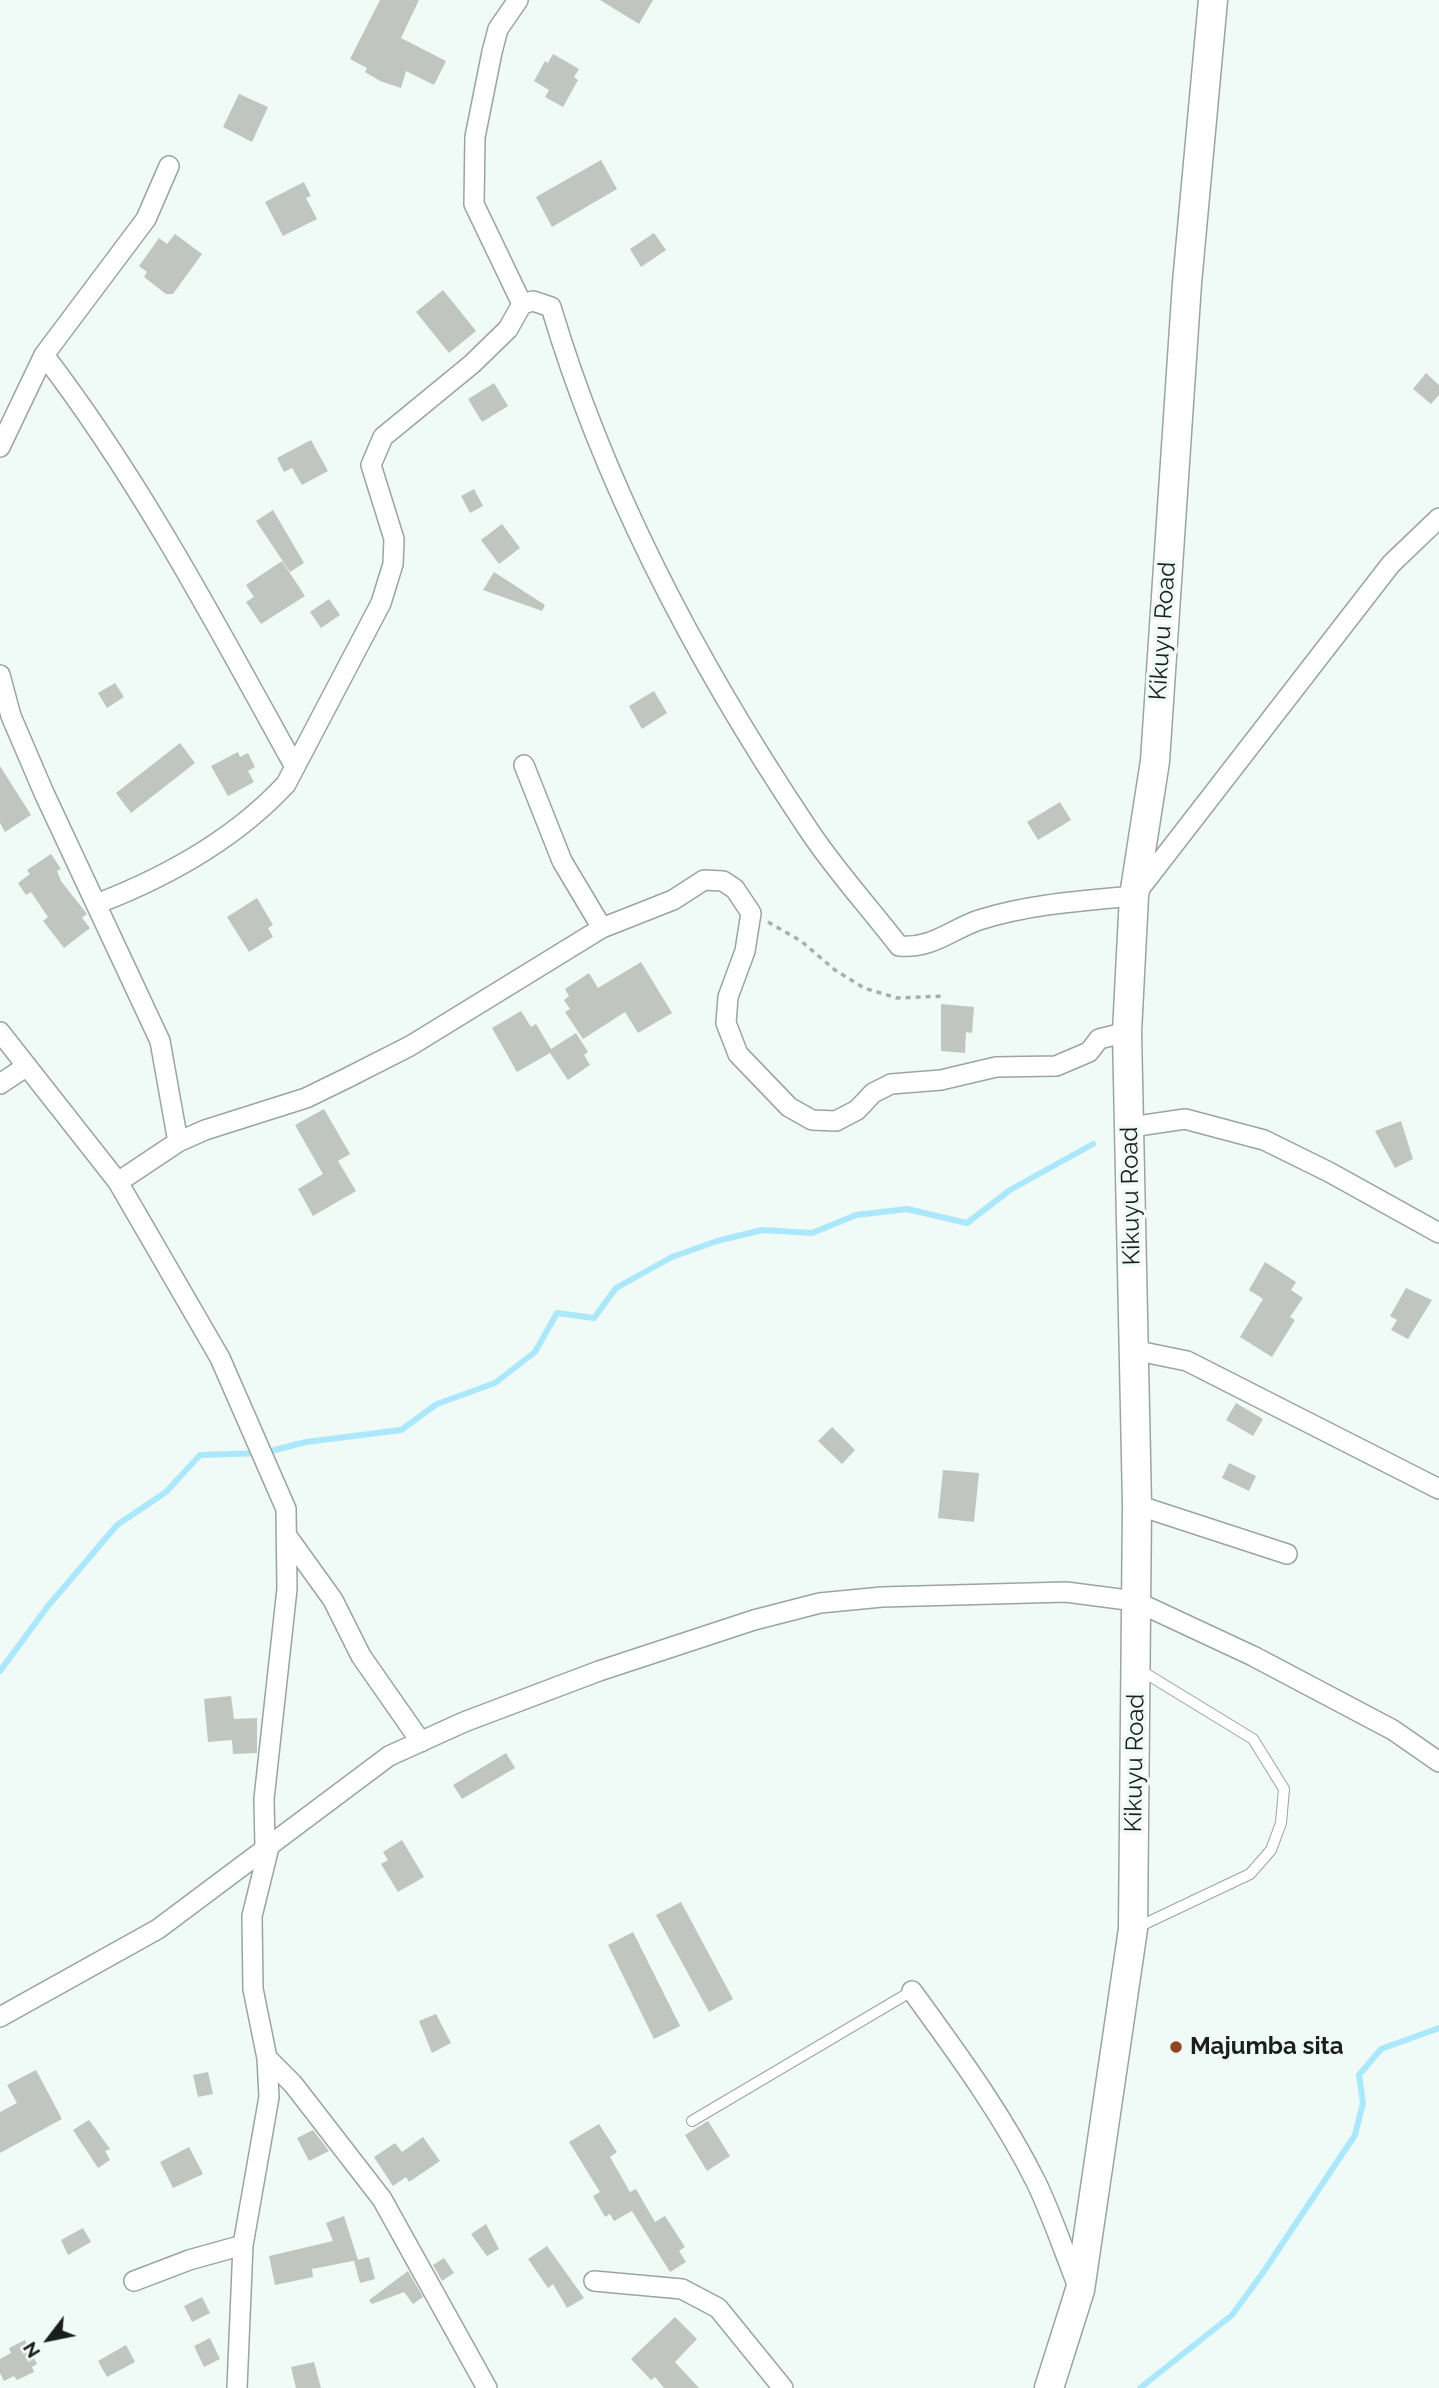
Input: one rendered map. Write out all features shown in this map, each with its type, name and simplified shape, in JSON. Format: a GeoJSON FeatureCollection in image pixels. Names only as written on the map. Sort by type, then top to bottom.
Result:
{"type":"FeatureCollection","features":[{"type":"Feature","properties":{"kind":"main road","name":"Kikuyu Road"},"geometry":{"type":"LineString","coordinates":[[1049,2388],[1080,2290],[1133,1929],[1137,1505],[1127,1032],[1134,896],[1155,761],[1187,283],[1213,0]]}},
{"type":"Feature","properties":{"kind":"street"},"geometry":{"type":"LineString","coordinates":[[518,0],[499,29],[492,52],[475,137],[474,204],[522,304]]}},
{"type":"Feature","properties":{"kind":"street"},"geometry":{"type":"LineString","coordinates":[[0,447],[44,355],[146,219],[169,166]]}},
{"type":"Feature","properties":{"kind":"street"},"geometry":{"type":"LineString","coordinates":[[99,903],[138,888],[223,838],[266,806],[286,784],[381,603],[393,564],[394,539],[371,465],[383,437],[472,364],[508,329],[522,304],[533,301],[551,307],[585,413],[706,667],[809,831],[899,946],[917,948],[943,939],[977,921],[1043,904],[1134,896],[1391,564],[1439,518]]}},
{"type":"Feature","properties":{"kind":"street"},"geometry":{"type":"LineString","coordinates":[[44,355],[80,402],[172,545],[295,767]]}},
{"type":"Feature","properties":{"kind":"street"},"geometry":{"type":"LineString","coordinates":[[0,675],[11,716],[41,785],[99,903],[128,976],[160,1041],[178,1142]]}},
{"type":"Feature","properties":{"kind":"street"},"geometry":{"type":"LineString","coordinates":[[524,765],[562,861],[603,928]]}},
{"type":"Feature","properties":{"kind":"street"},"geometry":{"type":"LineString","coordinates":[[118,1182],[178,1142],[205,1130],[306,1098],[387,1058],[603,928],[673,900],[704,880],[723,881],[735,889],[751,913],[745,951],[728,997],[726,1023],[738,1054],[789,1107],[812,1120],[836,1121],[857,1110],[873,1093],[891,1084],[941,1080],[996,1068],[1056,1066],[1089,1052],[1099,1039],[1127,1032]]}},
{"type":"Feature","properties":{"kind":"street"},"geometry":{"type":"LineString","coordinates":[[0,1032],[118,1182],[225,1370],[286,1509],[287,1588],[264,1799],[267,1845],[252,1916],[253,1989],[267,2059],[265,2128],[253,2180],[243,2245],[237,2388]]}},
{"type":"Feature","properties":{"kind":"street"},"geometry":{"type":"LineString","coordinates":[[0,1084],[27,1066]]}},
{"type":"Feature","properties":{"kind":"street"},"geometry":{"type":"LineString","coordinates":[[1131,1127],[1185,1119],[1264,1140],[1329,1172],[1439,1233]]}},
{"type":"Feature","properties":{"kind":"street"},"geometry":{"type":"LineString","coordinates":[[1133,1350],[1187,1361],[1439,1489]]}},
{"type":"Feature","properties":{"kind":"street"},"geometry":{"type":"LineString","coordinates":[[1137,1505],[1287,1554]]}},
{"type":"Feature","properties":{"kind":"street"},"geometry":{"type":"LineString","coordinates":[[287,1536],[333,1600],[361,1656],[421,1742]]}},
{"type":"Feature","properties":{"kind":"street"},"geometry":{"type":"LineString","coordinates":[[0,2017],[158,1929],[267,1845],[390,1756],[599,1671],[754,1620],[820,1602],[882,1597],[1066,1592],[1135,1601],[1253,1656],[1381,1724],[1439,1762]]}},
{"type":"Feature","properties":{"kind":"street"},"geometry":{"type":"LineString","coordinates":[[912,1991],[970,2070],[1007,2130],[1037,2185],[1080,2290]]}},
{"type":"Feature","properties":{"kind":"street"},"geometry":{"type":"LineString","coordinates":[[267,2059],[293,2084],[382,2199],[487,2388]]}},
{"type":"Feature","properties":{"kind":"street"},"geometry":{"type":"LineString","coordinates":[[134,2281],[189,2260],[243,2245]]}},
{"type":"Feature","properties":{"kind":"street"},"geometry":{"type":"LineString","coordinates":[[594,2281],[682,2289],[718,2308],[783,2388]]}},
{"type":"Feature","properties":{"kind":"lane"},"geometry":{"type":"LineString","coordinates":[[1133,1929],[1250,1874],[1271,1850],[1281,1823],[1284,1788],[1253,1739],[1137,1668]]}},
{"type":"Feature","properties":{"kind":"lane"},"geometry":{"type":"LineString","coordinates":[[692,2121],[912,1991]]}},
{"type":"Feature","properties":{"kind":"path"},"geometry":{"type":"LineString","coordinates":[[751,913],[801,941],[835,970],[864,988],[897,998],[945,996]]}},
{"type":"Feature","properties":{"kind":"building"},"geometry":{"type":"Polygon","coordinates":[[[380,0],[419,0],[401,38],[446,61],[434,85],[406,71],[401,88],[380,81],[365,72],[367,68],[350,59],[380,0]]]}},
{"type":"Feature","properties":{"kind":"building"},"geometry":{"type":"Polygon","coordinates":[[[600,0],[653,0],[639,24],[600,0]]]}},
{"type":"Feature","properties":{"kind":"building"},"geometry":{"type":"Polygon","coordinates":[[[553,54],[579,69],[574,77],[578,80],[563,107],[545,97],[549,90],[534,81],[545,61],[548,63],[553,54]]]}},
{"type":"Feature","properties":{"kind":"building"},"geometry":{"type":"Polygon","coordinates":[[[239,94],[268,107],[252,142],[223,127],[239,94]]]}},
{"type":"Feature","properties":{"kind":"building"},"geometry":{"type":"Polygon","coordinates":[[[601,160],[617,189],[552,227],[536,197],[601,160]]]}},
{"type":"Feature","properties":{"kind":"building"},"geometry":{"type":"Polygon","coordinates":[[[304,182],[311,196],[306,198],[317,219],[283,236],[265,202],[304,182]]]}},
{"type":"Feature","properties":{"kind":"building"},"geometry":{"type":"Polygon","coordinates":[[[654,233],[666,250],[641,267],[630,249],[654,233]]]}},
{"type":"Feature","properties":{"kind":"building"},"geometry":{"type":"Polygon","coordinates":[[[175,234],[202,254],[173,294],[166,294],[144,277],[147,272],[139,266],[159,238],[167,244],[175,234]]]}},
{"type":"Feature","properties":{"kind":"building"},"geometry":{"type":"Polygon","coordinates":[[[443,290],[476,331],[449,353],[416,312],[443,290]]]}},
{"type":"Feature","properties":{"kind":"building"},"geometry":{"type":"Polygon","coordinates":[[[1426,373],[1439,385],[1439,395],[1431,404],[1413,389],[1426,373]]]}},
{"type":"Feature","properties":{"kind":"building"},"geometry":{"type":"Polygon","coordinates":[[[494,383],[508,406],[482,422],[468,399],[494,383]]]}},
{"type":"Feature","properties":{"kind":"building"},"geometry":{"type":"Polygon","coordinates":[[[311,440],[328,471],[302,485],[292,468],[284,472],[277,458],[311,440]]]}},
{"type":"Feature","properties":{"kind":"building"},"geometry":{"type":"Polygon","coordinates":[[[474,489],[483,506],[470,513],[461,496],[474,489]]]}},
{"type":"Feature","properties":{"kind":"building"},"geometry":{"type":"Polygon","coordinates":[[[273,510],[304,563],[290,572],[256,521],[273,510]]]}},
{"type":"Feature","properties":{"kind":"building"},"geometry":{"type":"Polygon","coordinates":[[[502,524],[520,548],[499,564],[481,540],[502,524]]]}},
{"type":"Feature","properties":{"kind":"building"},"geometry":{"type":"Polygon","coordinates":[[[282,561],[305,596],[261,624],[246,602],[254,597],[246,585],[282,561]]]}},
{"type":"Feature","properties":{"kind":"building"},"geometry":{"type":"Polygon","coordinates":[[[494,572],[545,605],[542,611],[483,590],[494,572]]]}},
{"type":"Feature","properties":{"kind":"building"},"geometry":{"type":"Polygon","coordinates":[[[329,599],[340,615],[321,628],[310,612],[329,599]]]}},
{"type":"Feature","properties":{"kind":"building"},"geometry":{"type":"Polygon","coordinates":[[[115,683],[124,697],[107,708],[98,693],[115,683]]]}},
{"type":"Feature","properties":{"kind":"building"},"geometry":{"type":"Polygon","coordinates":[[[654,691],[667,713],[642,729],[629,706],[654,691]]]}},
{"type":"Feature","properties":{"kind":"building"},"geometry":{"type":"Polygon","coordinates":[[[180,743],[195,763],[131,813],[116,793],[180,743]]]}},
{"type":"Feature","properties":{"kind":"building"},"geometry":{"type":"Polygon","coordinates":[[[238,752],[240,757],[248,753],[255,767],[248,771],[254,782],[228,796],[211,766],[238,752]]]}},
{"type":"Feature","properties":{"kind":"building"},"geometry":{"type":"Polygon","coordinates":[[[0,766],[31,815],[5,832],[0,823],[0,766]]]}},
{"type":"Feature","properties":{"kind":"building"},"geometry":{"type":"Polygon","coordinates":[[[1060,802],[1071,820],[1038,840],[1027,822],[1060,802]]]}},
{"type":"Feature","properties":{"kind":"building"},"geometry":{"type":"Polygon","coordinates":[[[51,854],[61,869],[57,871],[61,881],[87,914],[82,918],[90,928],[64,948],[43,921],[48,917],[31,892],[26,895],[18,883],[30,874],[27,870],[51,854]]]}},
{"type":"Feature","properties":{"kind":"building"},"geometry":{"type":"Polygon","coordinates":[[[257,898],[273,925],[268,928],[273,937],[249,952],[227,917],[257,898]]]}},
{"type":"Feature","properties":{"kind":"building"},"geometry":{"type":"Polygon","coordinates":[[[641,962],[672,1013],[638,1033],[625,1012],[583,1039],[565,1012],[570,1009],[564,1000],[569,996],[565,989],[589,973],[598,988],[641,962]]]}},
{"type":"Feature","properties":{"kind":"building"},"geometry":{"type":"Polygon","coordinates":[[[941,1004],[974,1007],[972,1033],[966,1032],[965,1053],[941,1051],[941,1004]]]}},
{"type":"Feature","properties":{"kind":"building"},"geometry":{"type":"Polygon","coordinates":[[[521,1011],[531,1027],[536,1024],[551,1049],[576,1033],[588,1052],[584,1055],[590,1065],[568,1080],[550,1053],[517,1072],[492,1028],[521,1011]]]}},
{"type":"Feature","properties":{"kind":"building"},"geometry":{"type":"Polygon","coordinates":[[[324,1109],[350,1154],[338,1161],[356,1191],[313,1216],[298,1189],[323,1174],[295,1125],[324,1109]]]}},
{"type":"Feature","properties":{"kind":"building"},"geometry":{"type":"Polygon","coordinates":[[[1401,1121],[1413,1159],[1395,1168],[1375,1131],[1401,1121]]]}},
{"type":"Feature","properties":{"kind":"building"},"geometry":{"type":"Polygon","coordinates":[[[1265,1262],[1296,1282],[1291,1290],[1303,1298],[1290,1317],[1295,1320],[1272,1357],[1240,1337],[1263,1299],[1249,1290],[1265,1262]]]}},
{"type":"Feature","properties":{"kind":"building"},"geometry":{"type":"Polygon","coordinates":[[[1406,1288],[1432,1300],[1408,1339],[1391,1330],[1397,1320],[1390,1316],[1406,1288]]]}},
{"type":"Feature","properties":{"kind":"building"},"geometry":{"type":"Polygon","coordinates":[[[1236,1403],[1263,1419],[1253,1436],[1226,1420],[1236,1403]]]}},
{"type":"Feature","properties":{"kind":"building"},"geometry":{"type":"Polygon","coordinates":[[[832,1427],[855,1450],[842,1464],[818,1441],[832,1427]]]}},
{"type":"Feature","properties":{"kind":"building"},"geometry":{"type":"Polygon","coordinates":[[[1229,1463],[1256,1476],[1249,1491],[1222,1478],[1229,1463]]]}},
{"type":"Feature","properties":{"kind":"building"},"geometry":{"type":"Polygon","coordinates":[[[943,1470],[979,1473],[974,1522],[938,1518],[943,1470]]]}},
{"type":"Feature","properties":{"kind":"building"},"geometry":{"type":"Polygon","coordinates":[[[231,1696],[234,1719],[257,1718],[257,1753],[233,1754],[232,1740],[208,1742],[204,1699],[231,1696]]]}},
{"type":"Feature","properties":{"kind":"building"},"geometry":{"type":"Polygon","coordinates":[[[506,1753],[515,1768],[462,1799],[453,1785],[506,1753]]]}},
{"type":"Feature","properties":{"kind":"building"},"geometry":{"type":"Polygon","coordinates":[[[402,1840],[424,1877],[398,1892],[381,1864],[388,1860],[383,1852],[402,1840]]]}},
{"type":"Feature","properties":{"kind":"building"},"geometry":{"type":"Polygon","coordinates":[[[681,1902],[733,1999],[709,2012],[656,1915],[681,1902]]]}},
{"type":"Feature","properties":{"kind":"building"},"geometry":{"type":"Polygon","coordinates":[[[633,1932],[680,2026],[654,2039],[608,1945],[633,1932]]]}},
{"type":"Feature","properties":{"kind":"building"},"geometry":{"type":"Polygon","coordinates":[[[436,2014],[451,2043],[432,2053],[419,2021],[436,2014]]]}},
{"type":"Feature","properties":{"kind":"building"},"geometry":{"type":"Polygon","coordinates":[[[36,2070],[62,2119],[0,2153],[0,2112],[17,2103],[7,2085],[36,2070]]]}},
{"type":"Feature","properties":{"kind":"building"},"geometry":{"type":"Polygon","coordinates":[[[208,2072],[213,2094],[198,2097],[193,2075],[208,2072]]]}},
{"type":"Feature","properties":{"kind":"building"},"geometry":{"type":"Polygon","coordinates":[[[89,2120],[110,2149],[105,2151],[110,2160],[98,2168],[73,2130],[89,2120]]]}},
{"type":"Feature","properties":{"kind":"building"},"geometry":{"type":"Polygon","coordinates":[[[708,2121],[730,2156],[707,2171],[685,2135],[708,2121]]]}},
{"type":"Feature","properties":{"kind":"building"},"geometry":{"type":"Polygon","coordinates":[[[599,2124],[617,2152],[610,2157],[630,2192],[636,2189],[655,2222],[665,2216],[685,2247],[679,2251],[686,2262],[670,2272],[632,2211],[614,2221],[610,2214],[605,2217],[593,2196],[600,2192],[569,2142],[599,2124]]]}},
{"type":"Feature","properties":{"kind":"building"},"geometry":{"type":"Polygon","coordinates":[[[313,2130],[329,2151],[309,2161],[297,2138],[313,2130]]]}},
{"type":"Feature","properties":{"kind":"building"},"geometry":{"type":"Polygon","coordinates":[[[423,2137],[440,2161],[409,2182],[406,2177],[393,2186],[374,2157],[395,2143],[402,2152],[423,2137]]]}},
{"type":"Feature","properties":{"kind":"building"},"geometry":{"type":"Polygon","coordinates":[[[189,2147],[203,2174],[173,2188],[160,2162],[189,2147]]]}},
{"type":"Feature","properties":{"kind":"building"},"geometry":{"type":"Polygon","coordinates":[[[344,2216],[358,2260],[312,2269],[313,2277],[275,2285],[269,2256],[333,2241],[326,2223],[344,2216]]]}},
{"type":"Feature","properties":{"kind":"building"},"geometry":{"type":"Polygon","coordinates":[[[486,2224],[499,2249],[487,2256],[471,2234],[486,2224]]]}},
{"type":"Feature","properties":{"kind":"building"},"geometry":{"type":"Polygon","coordinates":[[[83,2228],[91,2242],[68,2255],[61,2240],[83,2228]]]}},
{"type":"Feature","properties":{"kind":"building"},"geometry":{"type":"Polygon","coordinates":[[[547,2246],[584,2298],[567,2308],[553,2284],[548,2288],[528,2259],[547,2246]]]}},
{"type":"Feature","properties":{"kind":"building"},"geometry":{"type":"Polygon","coordinates":[[[369,2257],[375,2279],[360,2283],[354,2261],[369,2257]]]}},
{"type":"Feature","properties":{"kind":"building"},"geometry":{"type":"Polygon","coordinates":[[[444,2258],[454,2273],[442,2281],[433,2265],[444,2258]]]}},
{"type":"Feature","properties":{"kind":"building"},"geometry":{"type":"Polygon","coordinates":[[[408,2271],[423,2297],[413,2304],[404,2292],[372,2304],[369,2300],[408,2271]]]}},
{"type":"Feature","properties":{"kind":"building"},"geometry":{"type":"Polygon","coordinates":[[[202,2297],[210,2313],[192,2322],[184,2306],[202,2297]]]}},
{"type":"Feature","properties":{"kind":"building"},"geometry":{"type":"Polygon","coordinates":[[[675,2317],[697,2339],[675,2362],[699,2388],[664,2388],[655,2377],[651,2380],[631,2359],[675,2317]]]}},
{"type":"Feature","properties":{"kind":"building"},"geometry":{"type":"Polygon","coordinates":[[[210,2338],[220,2359],[204,2367],[194,2346],[210,2338]]]}},
{"type":"Feature","properties":{"kind":"building"},"geometry":{"type":"Polygon","coordinates":[[[25,2340],[37,2364],[32,2367],[34,2372],[17,2380],[14,2376],[4,2381],[0,2373],[0,2359],[11,2353],[9,2348],[25,2340]]]}},
{"type":"Feature","properties":{"kind":"building"},"geometry":{"type":"Polygon","coordinates":[[[126,2345],[135,2362],[107,2377],[98,2361],[126,2345]]]}},
{"type":"Feature","properties":{"kind":"building"},"geometry":{"type":"Polygon","coordinates":[[[314,2362],[321,2388],[296,2388],[291,2367],[314,2362]]]}},
{"type":"Feature","properties":{"kind":"waterway"},"geometry":{"type":"LineString","coordinates":[[0,1671],[48,1606],[117,1525],[166,1492],[200,1455],[263,1453],[306,1442],[401,1430],[437,1404],[495,1383],[535,1352],[557,1313],[594,1318],[616,1288],[672,1257],[717,1241],[762,1230],[812,1233],[856,1215],[907,1209],[967,1223],[1010,1190],[1093,1144]]}},
{"type":"Feature","properties":{"kind":"waterway"},"geometry":{"type":"LineString","coordinates":[[1140,2388],[1232,2315],[1262,2274],[1355,2135],[1363,2103],[1359,2075],[1381,2049],[1439,2028]]}},
{"type":"Feature","properties":{"kind":"place","name":"Majumba sita"},"geometry":{"type":"Point","coordinates":[1176,2047]}}]}
